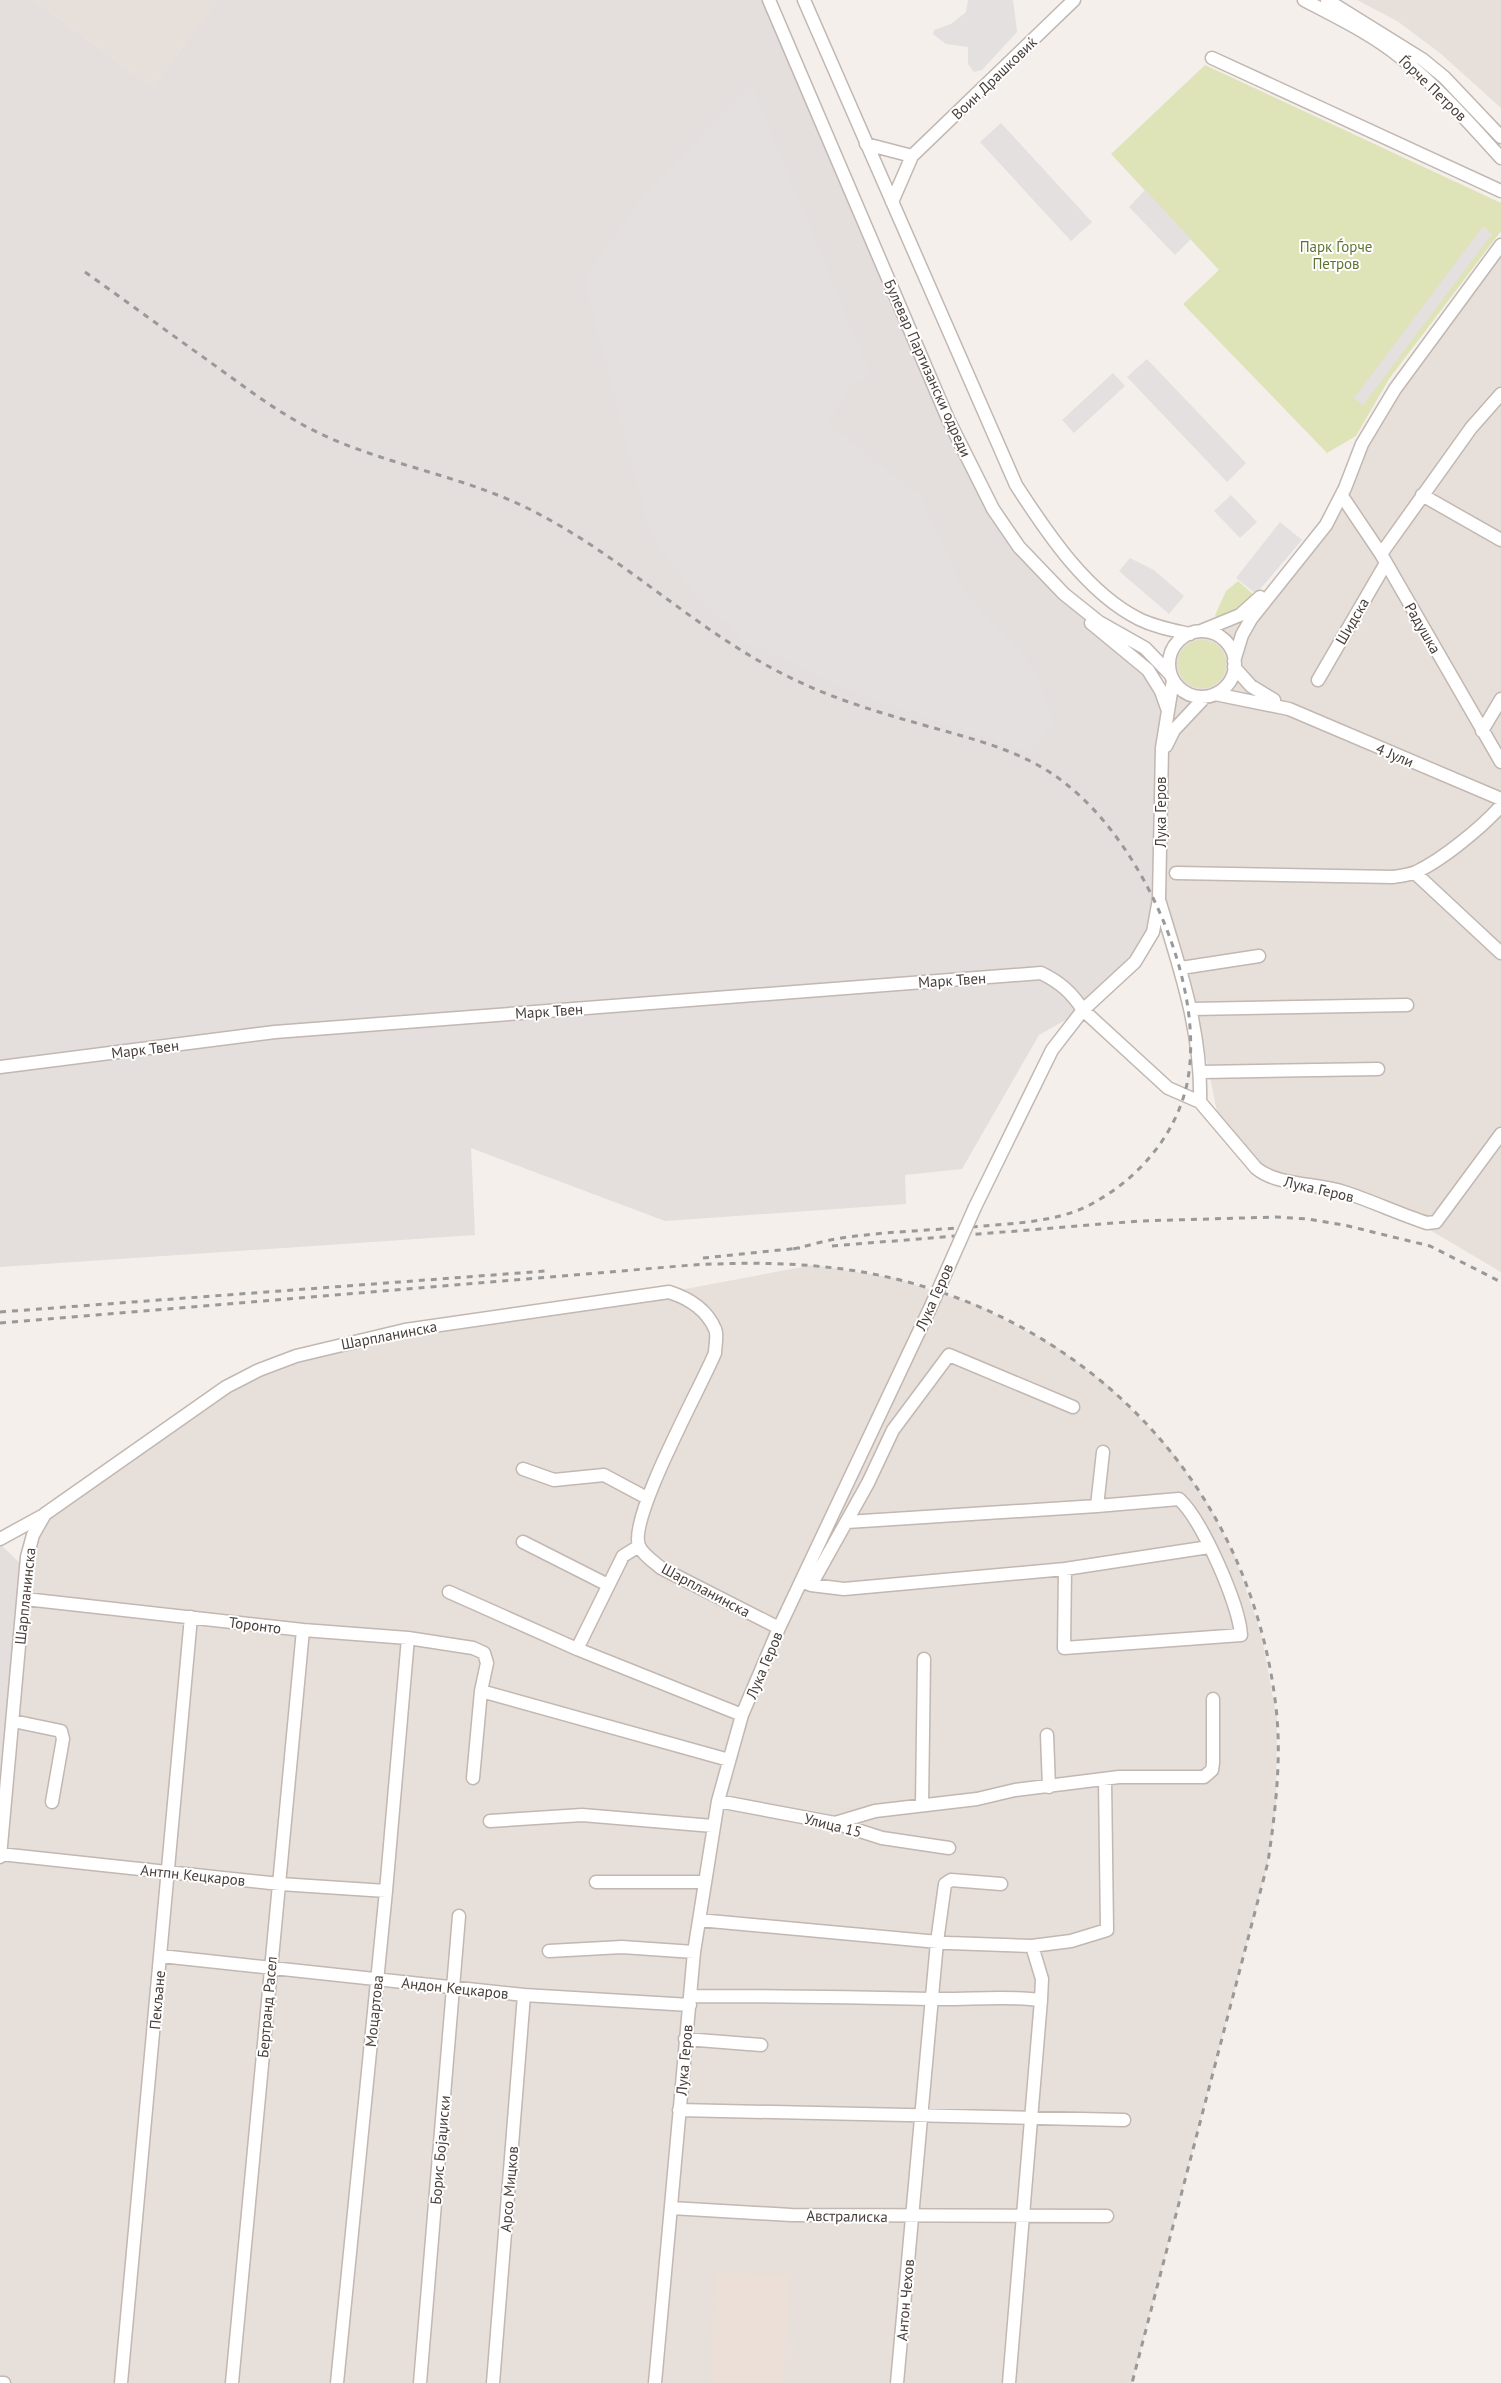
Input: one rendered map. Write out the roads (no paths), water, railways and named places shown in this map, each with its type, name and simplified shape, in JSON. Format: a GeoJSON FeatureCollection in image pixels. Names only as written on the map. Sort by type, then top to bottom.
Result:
{"type":"FeatureCollection","features":[{"type":"Feature","properties":{"kind":"street","name":"Булевар Партизански одреди"},"geometry":{"type":"LineString","coordinates":[[769,0],[933,384],[979,484],[993,509],[1019,547],[1081,609],[1110,629],[1144,648],[1172,677]]}},
{"type":"Feature","properties":{"kind":"street"},"geometry":{"type":"LineString","coordinates":[[804,0],[1002,457],[1016,485],[1039,520],[1088,580],[1128,613],[1159,627],[1195,633],[1212,633],[1225,642],[1234,664]]}},
{"type":"Feature","properties":{"kind":"street","name":"Воин Драшковиќ"},"geometry":{"type":"LineString","coordinates":[[892,202],[912,156],[1074,0]]}},
{"type":"Feature","properties":{"kind":"street","name":"Ѓорче Петров"},"geometry":{"type":"LineString","coordinates":[[1304,0],[1340,18],[1399,55],[1434,85],[1501,158]]}},
{"type":"Feature","properties":{"kind":"street","name":"Ѓорче Петров"},"geometry":{"type":"LineString","coordinates":[[1327,0],[1422,59],[1444,77],[1501,137]]}},
{"type":"Feature","properties":{"kind":"street"},"geometry":{"type":"LineString","coordinates":[[1212,58],[1501,191]]}},
{"type":"Feature","properties":{"kind":"street"},"geometry":{"type":"LineString","coordinates":[[866,144],[912,156]]}},
{"type":"Feature","properties":{"kind":"street"},"geometry":{"type":"LineString","coordinates":[[1278,583],[1240,615],[1179,640],[1172,650],[1169,662],[1172,677],[1186,693],[1210,695],[1229,683],[1242,636],[1251,619],[1326,525],[1342,496],[1362,444],[1395,389],[1501,246]]}},
{"type":"Feature","properties":{"kind":"street","name":"Шидска"},"geometry":{"type":"LineString","coordinates":[[1318,680],[1383,558],[1422,495],[1471,428],[1501,394]]}},
{"type":"Feature","properties":{"kind":"street"},"geometry":{"type":"LineString","coordinates":[[1422,495],[1501,540]]}},
{"type":"Feature","properties":{"kind":"street","name":"Радушка"},"geometry":{"type":"LineString","coordinates":[[1342,496],[1383,558],[1501,762]]}},
{"type":"Feature","properties":{"kind":"street"},"geometry":{"type":"LineString","coordinates":[[1081,609],[1100,632],[1148,670],[1161,690],[1167,708]]}},
{"type":"Feature","properties":{"kind":"street","name":"4 Јули"},"geometry":{"type":"LineString","coordinates":[[1234,664],[1255,689],[1289,709],[1501,799]]}},
{"type":"Feature","properties":{"kind":"street","name":"Лука Геров"},"geometry":{"type":"LineString","coordinates":[[655,2383],[698,1920],[718,1801],[742,1715],[779,1628],[806,1583],[975,1207],[1052,1050],[1083,1010],[1135,962],[1153,932],[1159,899],[1161,765],[1172,677]]}},
{"type":"Feature","properties":{"kind":"street","name":"4 Јули"},"geometry":{"type":"LineString","coordinates":[[1210,695],[1289,709]]}},
{"type":"Feature","properties":{"kind":"street","name":"Лука Геров"},"geometry":{"type":"LineString","coordinates":[[1161,765],[1170,735],[1210,695]]}},
{"type":"Feature","properties":{"kind":"street"},"geometry":{"type":"LineString","coordinates":[[1482,731],[1501,699]]}},
{"type":"Feature","properties":{"kind":"street"},"geometry":{"type":"LineString","coordinates":[[1176,873],[1393,877],[1415,873],[1455,846],[1489,819],[1501,806]]}},
{"type":"Feature","properties":{"kind":"street"},"geometry":{"type":"LineString","coordinates":[[1415,873],[1501,953]]}},
{"type":"Feature","properties":{"kind":"street"},"geometry":{"type":"LineString","coordinates":[[1159,899],[1192,1008],[1201,1072],[1200,1102]]}},
{"type":"Feature","properties":{"kind":"street"},"geometry":{"type":"LineString","coordinates":[[1181,968],[1259,956]]}},
{"type":"Feature","properties":{"kind":"street","name":"Марк Твен"},"geometry":{"type":"LineString","coordinates":[[0,1067],[275,1032],[1041,973],[1064,986],[1074,996],[1083,1010]]}},
{"type":"Feature","properties":{"kind":"street"},"geometry":{"type":"LineString","coordinates":[[1192,1008],[1407,1005]]}},
{"type":"Feature","properties":{"kind":"street","name":"Лука Геров"},"geometry":{"type":"LineString","coordinates":[[1083,1010],[1168,1088],[1200,1102],[1263,1174],[1277,1179],[1313,1184],[1344,1192],[1427,1223],[1436,1222],[1501,1134]]}},
{"type":"Feature","properties":{"kind":"street"},"geometry":{"type":"LineString","coordinates":[[1201,1072],[1378,1069]]}},
{"type":"Feature","properties":{"kind":"street","name":"Шарпланинска"},"geometry":{"type":"LineString","coordinates":[[0,1855],[29,1545],[45,1514],[219,1391],[242,1377],[296,1356],[405,1330],[669,1292],[690,1299],[703,1311],[716,1330],[715,1353],[648,1498],[638,1531],[639,1546],[648,1558],[661,1568],[779,1628]]}},
{"type":"Feature","properties":{"kind":"street"},"geometry":{"type":"LineString","coordinates":[[1073,1407],[949,1355],[893,1430],[868,1484],[847,1522],[806,1583],[844,1589],[1065,1569],[1209,1547]]}},
{"type":"Feature","properties":{"kind":"street"},"geometry":{"type":"LineString","coordinates":[[1097,1506],[1103,1452]]}},
{"type":"Feature","properties":{"kind":"street"},"geometry":{"type":"LineString","coordinates":[[524,1469],[554,1480],[604,1475],[648,1498]]}},
{"type":"Feature","properties":{"kind":"street"},"geometry":{"type":"LineString","coordinates":[[847,1522],[1180,1499],[1209,1547],[1234,1602],[1240,1620],[1241,1634],[1064,1648],[1065,1569]]}},
{"type":"Feature","properties":{"kind":"street"},"geometry":{"type":"LineString","coordinates":[[0,1539],[45,1514]]}},
{"type":"Feature","properties":{"kind":"street"},"geometry":{"type":"LineString","coordinates":[[523,1542],[608,1585]]}},
{"type":"Feature","properties":{"kind":"street"},"geometry":{"type":"LineString","coordinates":[[577,1649],[623,1556],[639,1546]]}},
{"type":"Feature","properties":{"kind":"street"},"geometry":{"type":"LineString","coordinates":[[449,1592],[577,1649],[742,1715]]}},
{"type":"Feature","properties":{"kind":"street","name":"Торонто"},"geometry":{"type":"LineString","coordinates":[[25,1599],[303,1630],[408,1638],[474,1648],[484,1653],[487,1663],[482,1692]]}},
{"type":"Feature","properties":{"kind":"street","name":"Пекљане"},"geometry":{"type":"LineString","coordinates":[[121,2383],[191,1617]]}},
{"type":"Feature","properties":{"kind":"street","name":"Бертранд Расел"},"geometry":{"type":"LineString","coordinates":[[232,2383],[303,1630]]}},
{"type":"Feature","properties":{"kind":"street","name":"Моцартова"},"geometry":{"type":"LineString","coordinates":[[337,2383],[386,1891],[408,1638]]}},
{"type":"Feature","properties":{"kind":"street"},"geometry":{"type":"LineString","coordinates":[[922,1805],[924,1659]]}},
{"type":"Feature","properties":{"kind":"street"},"geometry":{"type":"LineString","coordinates":[[473,1778],[482,1692],[729,1760]]}},
{"type":"Feature","properties":{"kind":"street"},"geometry":{"type":"LineString","coordinates":[[835,1824],[875,1811],[977,1799],[1015,1790],[1119,1777],[1204,1777],[1212,1770],[1214,1756],[1213,1699]]}},
{"type":"Feature","properties":{"kind":"street"},"geometry":{"type":"LineString","coordinates":[[13,1721],[61,1731],[63,1738],[52,1802]]}},
{"type":"Feature","properties":{"kind":"street"},"geometry":{"type":"LineString","coordinates":[[1047,1735],[1049,1787]]}},
{"type":"Feature","properties":{"kind":"street"},"geometry":{"type":"LineString","coordinates":[[698,1920],[937,1942],[1032,1946],[1071,1941],[1107,1930],[1105,1779]]}},
{"type":"Feature","properties":{"kind":"street","name":"Улица 15"},"geometry":{"type":"LineString","coordinates":[[718,1801],[835,1824],[882,1838],[949,1848]]}},
{"type":"Feature","properties":{"kind":"street"},"geometry":{"type":"LineString","coordinates":[[490,1821],[582,1815],[713,1826]]}},
{"type":"Feature","properties":{"kind":"street","name":"Антпн Кецкаров"},"geometry":{"type":"LineString","coordinates":[[0,1855],[280,1884],[386,1891]]}},
{"type":"Feature","properties":{"kind":"street","name":"Антон Чехов"},"geometry":{"type":"LineString","coordinates":[[897,2383],[937,1942],[945,1884],[951,1880],[1001,1884]]}},
{"type":"Feature","properties":{"kind":"street"},"geometry":{"type":"LineString","coordinates":[[596,1882],[704,1882]]}},
{"type":"Feature","properties":{"kind":"street","name":"Борис Бојаџиски"},"geometry":{"type":"LineString","coordinates":[[420,2383],[459,1916]]}},
{"type":"Feature","properties":{"kind":"street"},"geometry":{"type":"LineString","coordinates":[[1008,2383],[1022,2217],[1033,2117],[1041,2000],[1042,1979],[1032,1946]]}},
{"type":"Feature","properties":{"kind":"street"},"geometry":{"type":"LineString","coordinates":[[549,1951],[622,1947],[694,1952]]}},
{"type":"Feature","properties":{"kind":"street","name":"Андон Кецкаров"},"geometry":{"type":"LineString","coordinates":[[161,1956],[524,1995],[690,2001],[835,1995],[933,1999],[1021,1997],[1041,2000]]}},
{"type":"Feature","properties":{"kind":"street","name":"Арсо Мицков"},"geometry":{"type":"LineString","coordinates":[[493,2383],[524,1995]]}},
{"type":"Feature","properties":{"kind":"street"},"geometry":{"type":"LineString","coordinates":[[686,2039],[761,2045]]}},
{"type":"Feature","properties":{"kind":"street"},"geometry":{"type":"LineString","coordinates":[[679,2110],[1124,2120]]}},
{"type":"Feature","properties":{"kind":"street","name":"Австралиска"},"geometry":{"type":"LineString","coordinates":[[671,2208],[791,2216],[1107,2216]]}},
{"type":"Feature","properties":{"kind":"railway"},"geometry":{"type":"LineString","coordinates":[[85,272],[254,394],[299,423],[357,449],[482,489],[531,510],[597,549],[691,617],[755,659],[806,685],[860,706],[986,743],[1036,764],[1066,784],[1094,810],[1120,842],[1143,879],[1163,920],[1178,962],[1187,1004],[1191,1045],[1187,1084],[1174,1120],[1154,1152],[1141,1167],[1111,1192],[1083,1208],[1055,1217],[1012,1224],[866,1235],[835,1239],[793,1249]]}},
{"type":"Feature","properties":{"kind":"railway"},"geometry":{"type":"LineString","coordinates":[[832,1246],[1139,1221],[1276,1217],[1308,1219],[1344,1225],[1430,1246],[1501,1282]]}},
{"type":"Feature","properties":{"kind":"railway"},"geometry":{"type":"LineString","coordinates":[[703,1258],[800,1248]]}},
{"type":"Feature","properties":{"kind":"railway"},"geometry":{"type":"LineString","coordinates":[[0,1323],[692,1265],[748,1263],[804,1265],[888,1277],[915,1284],[987,1310],[1054,1346],[1113,1391],[1164,1444],[1207,1503],[1240,1569],[1264,1641],[1277,1717],[1278,1735],[1277,1790],[1268,1862],[1132,2383]]}},
{"type":"Feature","properties":{"kind":"railway"},"geometry":{"type":"LineString","coordinates":[[0,1312],[546,1271]]}},
{"type":"Feature","properties":{"kind":"park label","name":"Парк Ѓорче Петров"},"geometry":{"type":"Point","coordinates":[1336,254]}}]}
